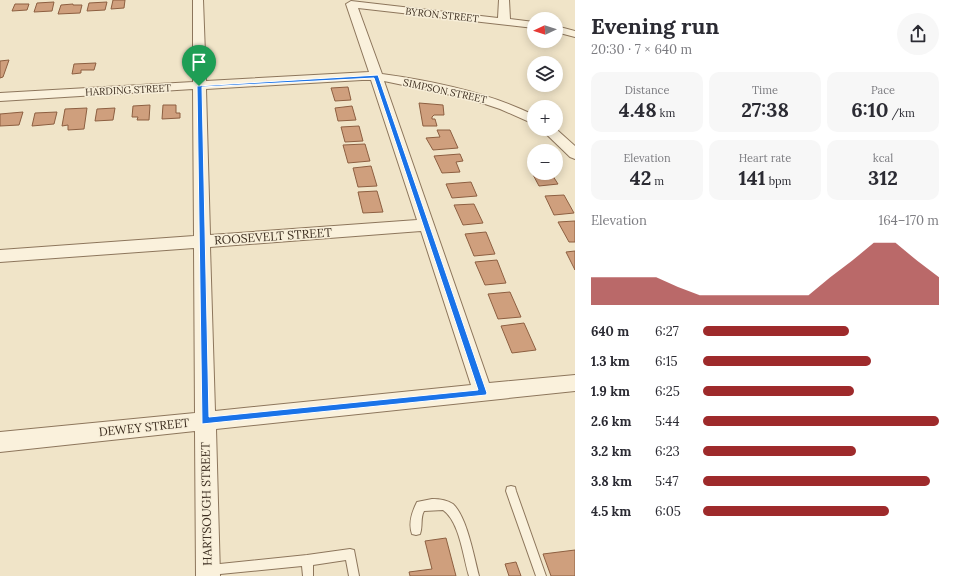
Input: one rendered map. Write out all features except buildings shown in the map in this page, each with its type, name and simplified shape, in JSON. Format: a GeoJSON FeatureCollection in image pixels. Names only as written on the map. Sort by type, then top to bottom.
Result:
{"type":"FeatureCollection","features":[{"type":"Feature","properties":{"kind":"street","name":"HARTSOUGH STREET"},"geometry":{"type":"LineString","coordinates":[[198,0],[208,573]]}},
{"type":"Feature","properties":{"kind":"street"},"geometry":{"type":"LineString","coordinates":[[504,0],[504,21]]}},
{"type":"Feature","properties":{"kind":"street","name":"BYRON STREET"},"geometry":{"type":"LineString","coordinates":[[376,76],[351,4],[527,25]]}},
{"type":"Feature","properties":{"kind":"street"},"geometry":{"type":"LineString","coordinates":[[563,31],[575,34]]}},
{"type":"Feature","properties":{"kind":"street","name":"HARDING STREET"},"geometry":{"type":"LineString","coordinates":[[0,97],[376,76]]}},
{"type":"Feature","properties":{"kind":"street"},"geometry":{"type":"LineString","coordinates":[[376,76],[483,393]]}},
{"type":"Feature","properties":{"kind":"street","name":"SIMPSON STREET"},"geometry":{"type":"LineString","coordinates":[[376,76],[478,96],[527,116]]}},
{"type":"Feature","properties":{"kind":"street"},"geometry":{"type":"LineString","coordinates":[[556,136],[575,154]]}},
{"type":"Feature","properties":{"kind":"street","name":"ROOSEVELT STREET"},"geometry":{"type":"LineString","coordinates":[[0,256],[426,225]]}},
{"type":"Feature","properties":{"kind":"street","name":"DEWEY STREET"},"geometry":{"type":"LineString","coordinates":[[0,442],[575,383]]}},
{"type":"Feature","properties":{"kind":"lane"},"geometry":{"type":"LineString","coordinates":[[511,491],[541,576]]}},
{"type":"Feature","properties":{"kind":"lane"},"geometry":{"type":"LineString","coordinates":[[416,530],[416,515],[421,506],[436,504],[449,508],[457,520],[474,576]]}},
{"type":"Feature","properties":{"kind":"lane"},"geometry":{"type":"LineString","coordinates":[[208,573],[350,554],[354,576]]}},
{"type":"Feature","properties":{"kind":"lane"},"geometry":{"type":"LineString","coordinates":[[307,560],[308,576]]}},
{"type":"Feature","properties":{"kind":"route"},"geometry":{"type":"LineString","coordinates":[[376,76],[483,393],[205,421],[199,86],[376,76]]}}]}
